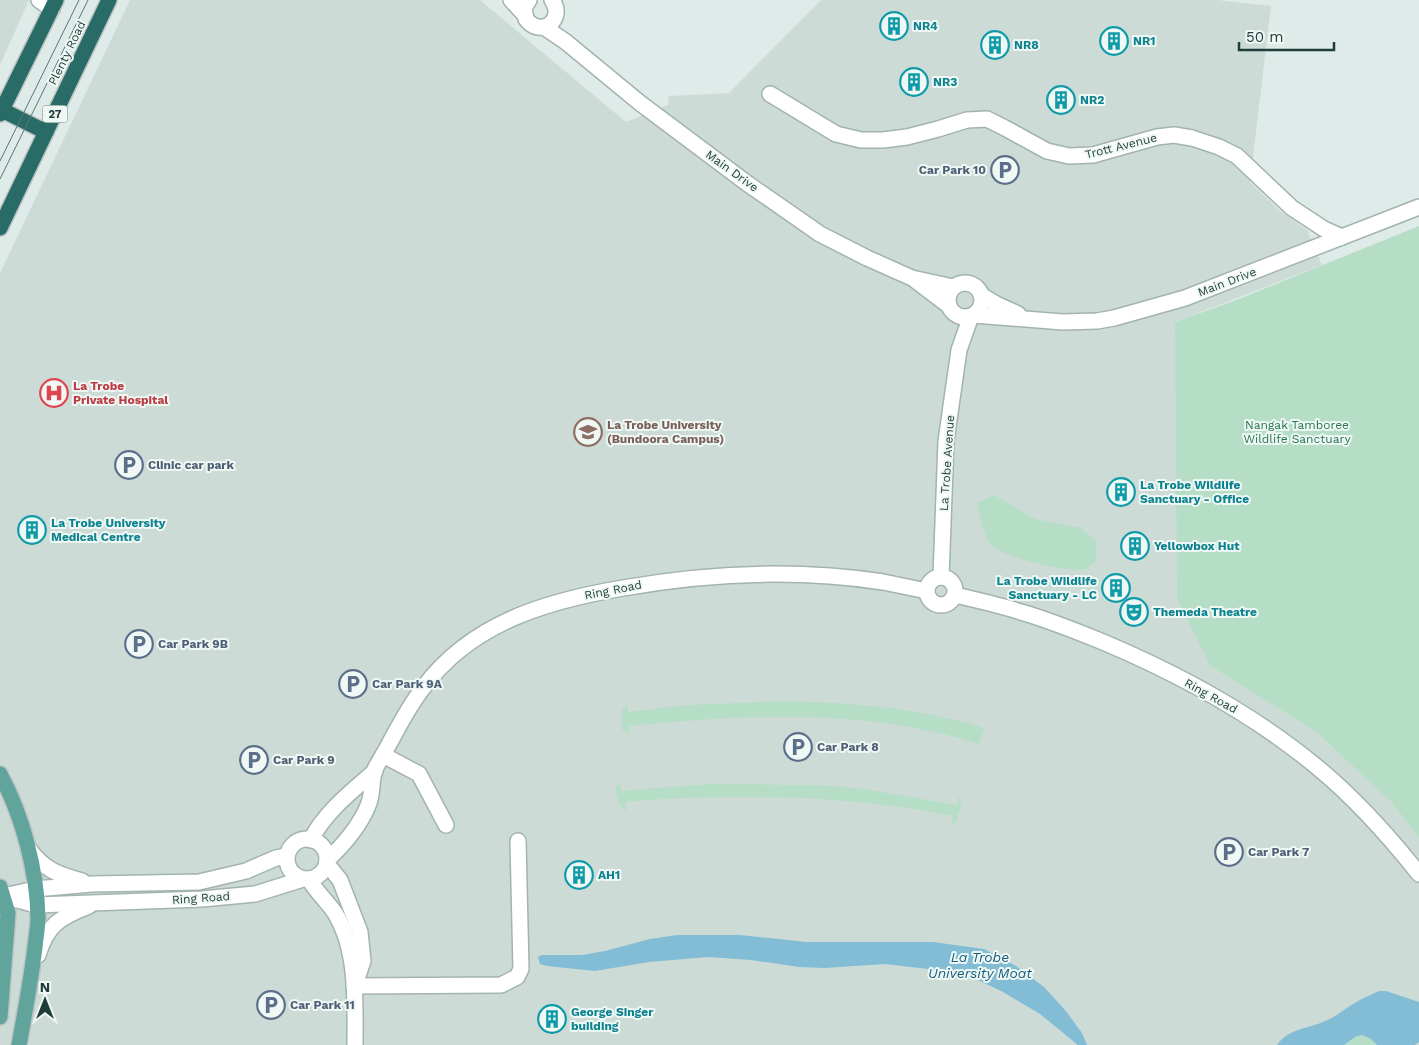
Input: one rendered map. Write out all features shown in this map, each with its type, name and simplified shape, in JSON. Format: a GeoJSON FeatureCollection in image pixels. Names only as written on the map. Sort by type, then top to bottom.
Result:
{"type":"FeatureCollection","features":[{"type":"Feature","properties":{"kind":"highway","name":"Plenty Road"},"geometry":{"type":"LineString","coordinates":[[0,228],[109,0]]}},
{"type":"Feature","properties":{"kind":"highway"},"geometry":{"type":"LineString","coordinates":[[46,132],[1,112],[49,3]]}},
{"type":"Feature","properties":{"kind":"main road"},"geometry":{"type":"LineString","coordinates":[[0,774],[15,805],[28,848],[38,917],[32,975],[19,1045]]}},
{"type":"Feature","properties":{"kind":"main road"},"geometry":{"type":"LineString","coordinates":[[0,1017],[8,926],[8,913],[1,892]]}},
{"type":"Feature","properties":{"kind":"street"},"geometry":{"type":"LineString","coordinates":[[511,0],[526,7]]}},
{"type":"Feature","properties":{"kind":"street"},"geometry":{"type":"LineString","coordinates":[[544,27],[552,22],[555,5]]}},
{"type":"Feature","properties":{"kind":"street"},"geometry":{"type":"LineString","coordinates":[[555,5],[566,42]]}},
{"type":"Feature","properties":{"kind":"street","name":"Main Drive"},"geometry":{"type":"LineString","coordinates":[[526,7],[529,24],[535,27],[544,27],[566,42],[640,103],[748,184],[820,234],[912,278],[953,287]]}},
{"type":"Feature","properties":{"kind":"street","name":"Trott Avenue"},"geometry":{"type":"LineString","coordinates":[[770,94],[836,134],[861,140],[907,137],[968,120],[987,120],[1047,151],[1069,156],[1093,155],[1166,136],[1181,136],[1206,142],[1237,156],[1292,208],[1324,229],[1342,236]]}},
{"type":"Feature","properties":{"kind":"street","name":"Main Drive"},"geometry":{"type":"LineString","coordinates":[[972,315],[1063,322],[1097,321],[1154,308],[1185,298],[1419,207]]}},
{"type":"Feature","properties":{"kind":"street","name":"Main Drive"},"geometry":{"type":"LineString","coordinates":[[912,278],[950,309]]}},
{"type":"Feature","properties":{"kind":"street"},"geometry":{"type":"LineString","coordinates":[[959,283],[970,283],[975,286],[981,295],[981,306],[972,315],[964,317],[950,309],[947,298],[953,287],[959,283]]}},
{"type":"Feature","properties":{"kind":"street","name":"Main Drive"},"geometry":{"type":"LineString","coordinates":[[981,295],[1026,318]]}},
{"type":"Feature","properties":{"kind":"street","name":"La Trobe Avenue"},"geometry":{"type":"LineString","coordinates":[[950,309],[959,350]]}},
{"type":"Feature","properties":{"kind":"street","name":"La Trobe Avenue"},"geometry":{"type":"LineString","coordinates":[[942,577],[946,441],[959,350],[972,315]]}},
{"type":"Feature","properties":{"kind":"street","name":"Ring Road"},"geometry":{"type":"LineString","coordinates":[[327,862],[342,847],[369,803],[375,771],[409,706],[430,678],[452,656],[468,642],[491,628],[534,609],[559,601],[606,590],[665,580],[708,576],[820,576],[882,582],[927,591]]}},
{"type":"Feature","properties":{"kind":"street"},"geometry":{"type":"LineString","coordinates":[[942,577],[951,581],[956,590],[953,599],[948,604],[940,606],[931,602],[927,591],[932,580],[942,577]]}},
{"type":"Feature","properties":{"kind":"street","name":"Ring Road"},"geometry":{"type":"LineString","coordinates":[[955,594],[1022,612],[1084,634],[1142,659],[1226,703],[1283,740],[1325,774],[1384,831],[1419,874]]}},
{"type":"Feature","properties":{"kind":"street"},"geometry":{"type":"LineString","coordinates":[[383,755],[419,774],[446,825]]}},
{"type":"Feature","properties":{"kind":"street","name":"Ring Road"},"geometry":{"type":"LineString","coordinates":[[311,840],[316,829],[353,790],[375,771]]}},
{"type":"Feature","properties":{"kind":"street"},"geometry":{"type":"LineString","coordinates":[[327,862],[318,876],[306,879],[296,876],[290,871],[287,864],[287,856],[295,843],[301,840],[317,842],[325,849],[327,862],[340,880],[360,932],[363,961],[354,986]]}},
{"type":"Feature","properties":{"kind":"street"},"geometry":{"type":"LineString","coordinates":[[354,986],[501,985],[517,977],[521,969],[518,841]]}},
{"type":"Feature","properties":{"kind":"street","name":"Ring Road"},"geometry":{"type":"LineString","coordinates":[[28,848],[39,863],[50,870],[92,884]]}},
{"type":"Feature","properties":{"kind":"street","name":"Ring Road"},"geometry":{"type":"LineString","coordinates":[[1,892],[92,884],[215,880],[246,871],[276,858],[287,856]]}},
{"type":"Feature","properties":{"kind":"street"},"geometry":{"type":"LineString","coordinates":[[306,879],[335,914],[346,935],[354,986],[355,1045]]}},
{"type":"Feature","properties":{"kind":"street","name":"Ring Road"},"geometry":{"type":"LineString","coordinates":[[1,892],[36,905],[202,899],[254,894],[306,879]]}},
{"type":"Feature","properties":{"kind":"street","name":"Ring Road"},"geometry":{"type":"LineString","coordinates":[[32,975],[44,937],[66,915],[97,903]]}},
{"type":"Feature","properties":{"kind":"street"},"geometry":{"type":"LineString","coordinates":[[346,935],[360,932]]}},
{"type":"Feature","properties":{"kind":"shaded area"},"geometry":{"type":"Polygon","coordinates":[[[0,0],[29,0],[0,65],[0,0]]]}},
{"type":"Feature","properties":{"kind":"shaded area","name":"La Trobe University (Bundoora Campus)"},"geometry":{"type":"Polygon","coordinates":[[[130,0],[480,0],[626,122],[668,105],[669,96],[729,93],[821,0],[1218,0],[1271,6],[1250,182],[1280,211],[1307,230],[1322,265],[1175,322],[1210,666],[1315,731],[1391,802],[1419,838],[1419,1045],[0,1045],[0,273],[130,0]]]}},
{"type":"Feature","properties":{"kind":"green space","name":"Nangak Tamboree Wildlife Sanctuary"},"geometry":{"type":"Polygon","coordinates":[[[1419,226],[1419,838],[1391,802],[1315,731],[1210,666],[1177,598],[1175,322],[1239,299],[1419,226]]]}},
{"type":"Feature","properties":{"kind":"green space"},"geometry":{"type":"Polygon","coordinates":[[[994,495],[1035,519],[1081,528],[1097,542],[1095,563],[1081,570],[1073,570],[1021,559],[1008,555],[992,546],[985,532],[977,503],[994,495]]]}},
{"type":"Feature","properties":{"kind":"green space"},"geometry":{"type":"Polygon","coordinates":[[[788,701],[837,703],[911,711],[984,728],[979,744],[937,732],[893,724],[850,719],[806,717],[717,719],[629,726],[629,736],[622,729],[622,710],[627,704],[628,712],[687,705],[788,701]]]}},
{"type":"Feature","properties":{"kind":"green space"},"geometry":{"type":"Polygon","coordinates":[[[620,783],[621,791],[709,784],[818,785],[864,789],[956,805],[959,797],[962,802],[956,822],[951,825],[953,816],[894,806],[806,798],[717,797],[649,800],[626,802],[626,811],[616,793],[616,787],[620,783]]]}},
{"type":"Feature","properties":{"kind":"green space"},"geometry":{"type":"Polygon","coordinates":[[[1362,1035],[1371,1039],[1377,1045],[1344,1045],[1355,1037],[1362,1035]]]}},
{"type":"Feature","properties":{"kind":"water","name":"La Trobe University Moat"},"geometry":{"type":"Polygon","coordinates":[[[677,935],[740,935],[807,942],[933,942],[984,949],[1016,966],[1044,987],[1065,1010],[1082,1033],[1087,1045],[1078,1045],[1040,1014],[1003,992],[978,980],[945,971],[885,964],[824,968],[799,967],[751,960],[708,957],[649,962],[595,971],[547,966],[540,964],[538,957],[542,955],[582,955],[650,939],[677,935]]]}},
{"type":"Feature","properties":{"kind":"water"},"geometry":{"type":"Polygon","coordinates":[[[1379,991],[1386,991],[1419,1002],[1419,1042],[1415,1045],[1377,1045],[1371,1039],[1362,1035],[1355,1037],[1344,1045],[1277,1045],[1287,1035],[1319,1024],[1379,991]]]}},
{"type":"Feature","properties":{"kind":"tram line"},"geometry":{"type":"LineString","coordinates":[[0,161],[79,0]]}},
{"type":"Feature","properties":{"kind":"tram line"},"geometry":{"type":"LineString","coordinates":[[0,179],[88,0]]}},
{"type":"Feature","properties":{"kind":"place","name":"NR4"},"geometry":{"type":"Point","coordinates":[894,26]}},
{"type":"Feature","properties":{"kind":"place","name":"NR1"},"geometry":{"type":"Point","coordinates":[1114,41]}},
{"type":"Feature","properties":{"kind":"place","name":"NR8"},"geometry":{"type":"Point","coordinates":[995,45]}},
{"type":"Feature","properties":{"kind":"place","name":"NR3"},"geometry":{"type":"Point","coordinates":[914,82]}},
{"type":"Feature","properties":{"kind":"place","name":"NR2"},"geometry":{"type":"Point","coordinates":[1061,100]}},
{"type":"Feature","properties":{"kind":"place","name":"Car Park 10"},"geometry":{"type":"Point","coordinates":[1005,170]}},
{"type":"Feature","properties":{"kind":"place","name":"La Trobe Private Hospital"},"geometry":{"type":"Point","coordinates":[54,393]}},
{"type":"Feature","properties":{"kind":"place","name":"La Trobe University (Bundoora Campus)"},"geometry":{"type":"Point","coordinates":[588,432]}},
{"type":"Feature","properties":{"kind":"place","name":"Clinic car park"},"geometry":{"type":"Point","coordinates":[129,465]}},
{"type":"Feature","properties":{"kind":"place","name":"La Trobe Wildlife Sanctuary - Office"},"geometry":{"type":"Point","coordinates":[1121,492]}},
{"type":"Feature","properties":{"kind":"place","name":"La Trobe University Medical Centre"},"geometry":{"type":"Point","coordinates":[32,530]}},
{"type":"Feature","properties":{"kind":"place","name":"Yellowbox Hut"},"geometry":{"type":"Point","coordinates":[1135,546]}},
{"type":"Feature","properties":{"kind":"place","name":"La Trobe Wildlife Sanctuary - LC"},"geometry":{"type":"Point","coordinates":[1116,588]}},
{"type":"Feature","properties":{"kind":"place","name":"Themeda Theatre"},"geometry":{"type":"Point","coordinates":[1134,612]}},
{"type":"Feature","properties":{"kind":"place","name":"Car Park 9B"},"geometry":{"type":"Point","coordinates":[139,644]}},
{"type":"Feature","properties":{"kind":"place","name":"Car Park 9A"},"geometry":{"type":"Point","coordinates":[353,684]}},
{"type":"Feature","properties":{"kind":"place","name":"Car Park 8"},"geometry":{"type":"Point","coordinates":[798,747]}},
{"type":"Feature","properties":{"kind":"place","name":"Car Park 9"},"geometry":{"type":"Point","coordinates":[254,760]}},
{"type":"Feature","properties":{"kind":"place","name":"Car Park 7"},"geometry":{"type":"Point","coordinates":[1229,852]}},
{"type":"Feature","properties":{"kind":"place","name":"AH1"},"geometry":{"type":"Point","coordinates":[579,875]}},
{"type":"Feature","properties":{"kind":"place","name":"Car Park 11"},"geometry":{"type":"Point","coordinates":[271,1005]}},
{"type":"Feature","properties":{"kind":"place","name":"George Singer building"},"geometry":{"type":"Point","coordinates":[552,1019]}}]}
